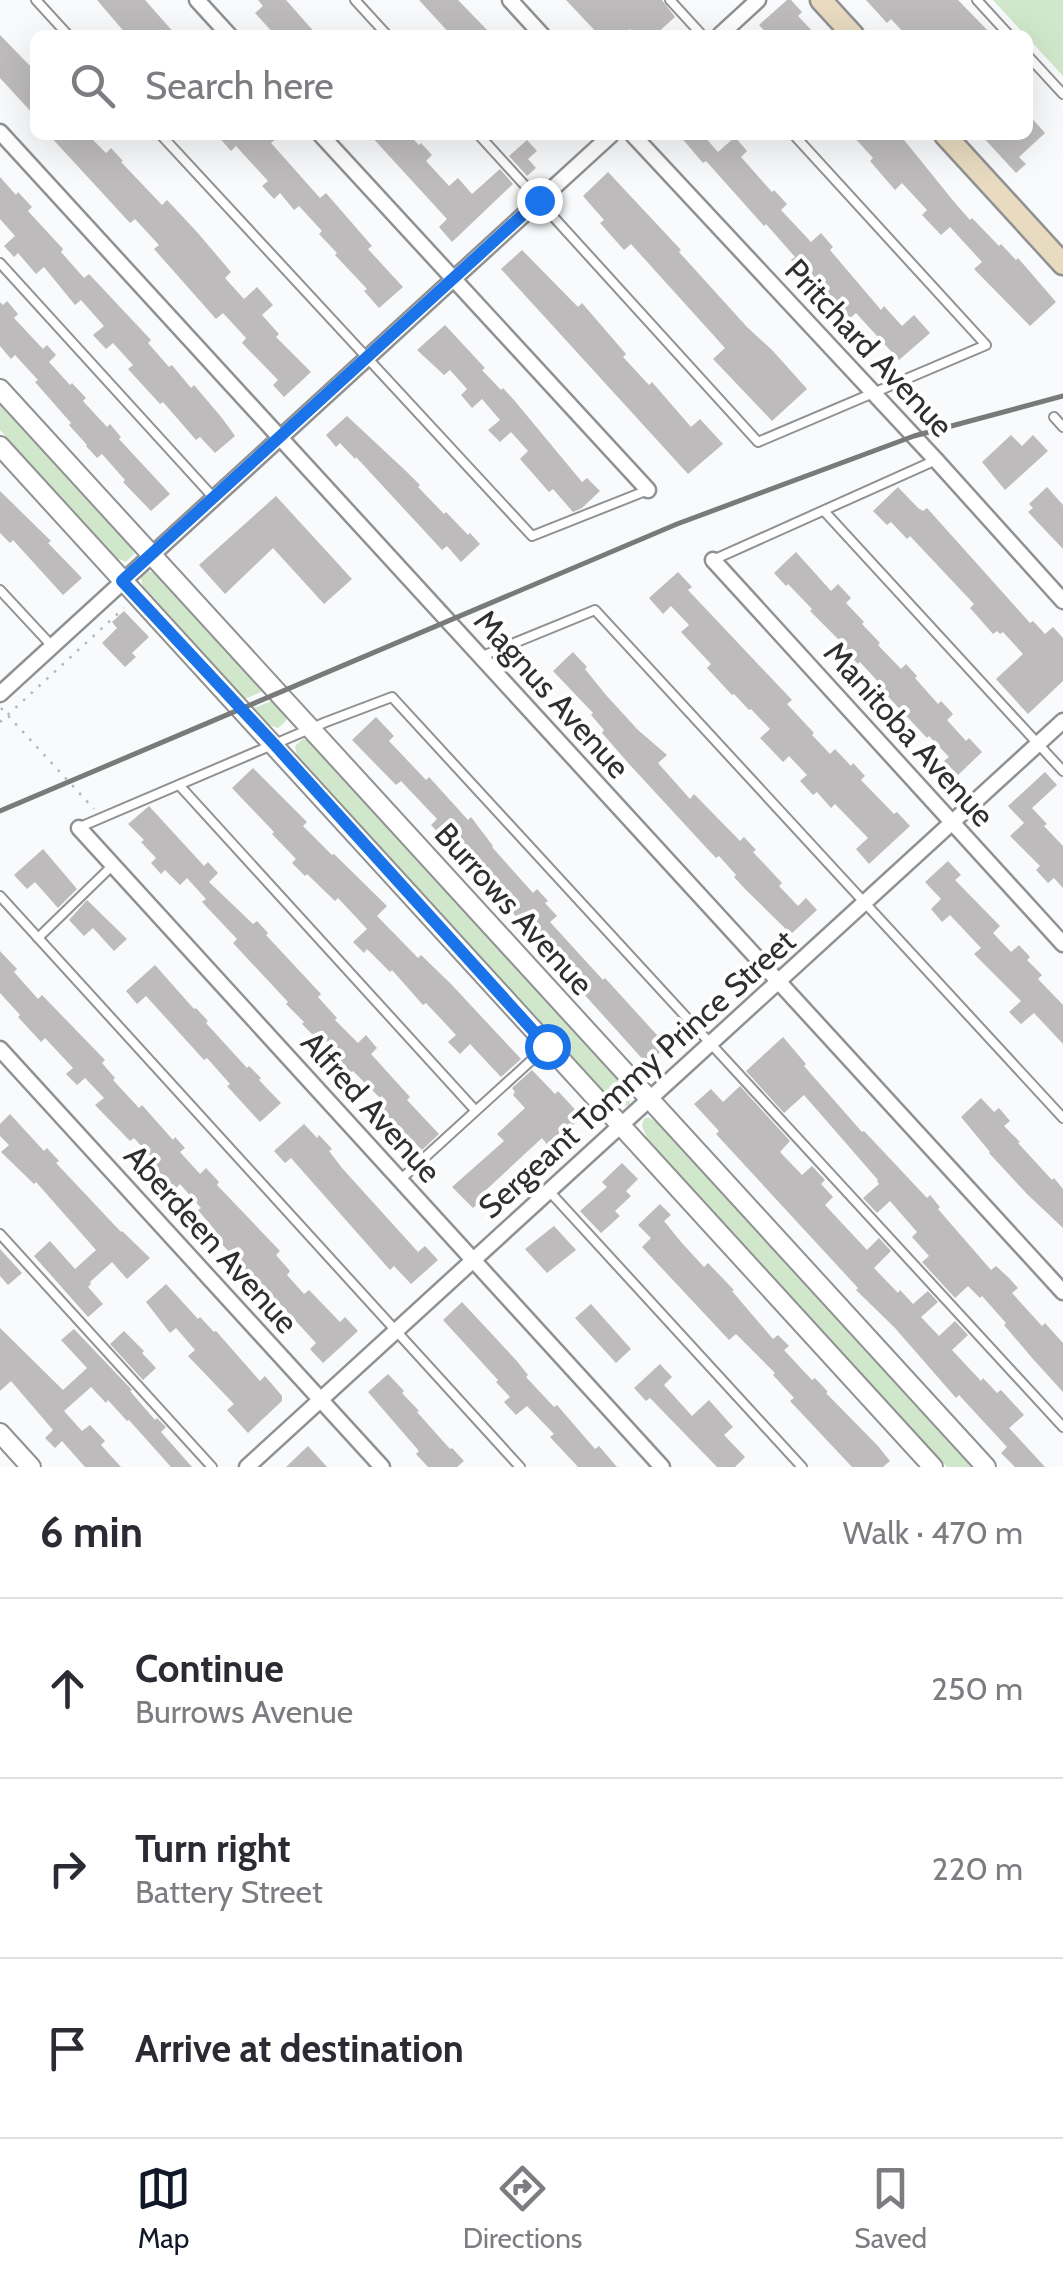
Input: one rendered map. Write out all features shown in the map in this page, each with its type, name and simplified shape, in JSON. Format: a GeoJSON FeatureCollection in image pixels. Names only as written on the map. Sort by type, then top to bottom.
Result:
{"type":"FeatureCollection","features":[{"type":"Feature","properties":{"kind":"main road"},"geometry":{"type":"LineString","coordinates":[[820,0],[848,30]]}},
{"type":"Feature","properties":{"kind":"main road"},"geometry":{"type":"LineString","coordinates":[[950,140],[1063,264]]}},
{"type":"Feature","properties":{"kind":"street"},"geometry":{"type":"LineString","coordinates":[[197,0],[224,30]]}},
{"type":"Feature","properties":{"kind":"street"},"geometry":{"type":"LineString","coordinates":[[510,0],[537,30]]}},
{"type":"Feature","properties":{"kind":"street"},"geometry":{"type":"LineString","coordinates":[[725,30],[758,0]]}},
{"type":"Feature","properties":{"kind":"street","name":"Magnus Avenue"},"geometry":{"type":"LineString","coordinates":[[0,132],[1063,1292]]}},
{"type":"Feature","properties":{"kind":"street"},"geometry":{"type":"LineString","coordinates":[[326,140],[648,490]]}},
{"type":"Feature","properties":{"kind":"street"},"geometry":{"type":"LineString","coordinates":[[0,694],[605,140]]}},
{"type":"Feature","properties":{"kind":"street","name":"Pritchard Avenue"},"geometry":{"type":"LineString","coordinates":[[639,140],[1063,601]]}},
{"type":"Feature","properties":{"kind":"street","name":"Burrows Avenue"},"geometry":{"type":"LineString","coordinates":[[0,389],[986,1467]]}},
{"type":"Feature","properties":{"kind":"street","name":"Burrows Avenue"},"geometry":{"type":"LineString","coordinates":[[0,446],[934,1467]]}},
{"type":"Feature","properties":{"kind":"street","name":"Manitoba Avenue"},"geometry":{"type":"LineString","coordinates":[[714,560],[1063,944]]}},
{"type":"Feature","properties":{"kind":"street","name":"Sergeant Tommy Prince Street"},"geometry":{"type":"LineString","coordinates":[[248,1467],[1063,721]]}},
{"type":"Feature","properties":{"kind":"street","name":"Alfred Avenue"},"geometry":{"type":"LineString","coordinates":[[79,828],[662,1467]]}},
{"type":"Feature","properties":{"kind":"street","name":"Aberdeen Avenue"},"geometry":{"type":"LineString","coordinates":[[0,1049],[382,1467]]}},
{"type":"Feature","properties":{"kind":"street"},"geometry":{"type":"LineString","coordinates":[[0,1433],[31,1467]]}},
{"type":"Feature","properties":{"kind":"lane"},"geometry":{"type":"LineString","coordinates":[[36,0],[63,30]]}},
{"type":"Feature","properties":{"kind":"lane"},"geometry":{"type":"LineString","coordinates":[[355,0],[382,30]]}},
{"type":"Feature","properties":{"kind":"lane"},"geometry":{"type":"LineString","coordinates":[[670,0],[697,30]]}},
{"type":"Feature","properties":{"kind":"lane"},"geometry":{"type":"LineString","coordinates":[[977,0],[1004,30]]}},
{"type":"Feature","properties":{"kind":"lane"},"geometry":{"type":"LineString","coordinates":[[1033,61],[1063,94]]}},
{"type":"Feature","properties":{"kind":"lane"},"geometry":{"type":"LineString","coordinates":[[166,140],[532,536],[648,490]]}},
{"type":"Feature","properties":{"kind":"lane"},"geometry":{"type":"LineString","coordinates":[[484,140],[758,442],[986,345],[799,140]]}},
{"type":"Feature","properties":{"kind":"lane"},"geometry":{"type":"LineString","coordinates":[[0,263],[214,496]]}},
{"type":"Feature","properties":{"kind":"lane"},"geometry":{"type":"LineString","coordinates":[[1054,417],[1063,427]]}},
{"type":"Feature","properties":{"kind":"lane"},"geometry":{"type":"LineString","coordinates":[[714,560],[936,460]]}},
{"type":"Feature","properties":{"kind":"lane"},"geometry":{"type":"LineString","coordinates":[[824,511],[1063,771]]}},
{"type":"Feature","properties":{"kind":"lane"},"geometry":{"type":"LineString","coordinates":[[0,590],[52,646]]}},
{"type":"Feature","properties":{"kind":"lane"},"geometry":{"type":"LineString","coordinates":[[480,656],[595,610],[1063,1118]]}},
{"type":"Feature","properties":{"kind":"lane"},"geometry":{"type":"LineString","coordinates":[[79,828],[392,696],[1063,1427]]}},
{"type":"Feature","properties":{"kind":"lane"},"geometry":{"type":"LineString","coordinates":[[179,785],[475,1110]]}},
{"type":"Feature","properties":{"kind":"lane"},"geometry":{"type":"LineString","coordinates":[[38,938],[113,865]]}},
{"type":"Feature","properties":{"kind":"lane"},"geometry":{"type":"LineString","coordinates":[[0,896],[520,1467]]}},
{"type":"Feature","properties":{"kind":"lane"},"geometry":{"type":"LineString","coordinates":[[400,1180],[547,1046]]}},
{"type":"Feature","properties":{"kind":"lane"},"geometry":{"type":"LineString","coordinates":[[549,1191],[802,1467]]}},
{"type":"Feature","properties":{"kind":"lane"},"geometry":{"type":"LineString","coordinates":[[0,1234],[212,1467]]}},
{"type":"Feature","properties":{"kind":"path"},"geometry":{"type":"LineString","coordinates":[[0,722],[125,607]]}},
{"type":"Feature","properties":{"kind":"path"},"geometry":{"type":"LineString","coordinates":[[0,708],[102,817]]}},
{"type":"Feature","properties":{"kind":"green space"},"geometry":{"type":"Polygon","coordinates":[[[993,0],[1063,0],[1063,76],[1033,43],[1033,30],[1020,30],[993,0]]]}},
{"type":"Feature","properties":{"kind":"green space"},"geometry":{"type":"Polygon","coordinates":[[[0,401],[131,544],[134,554],[126,562],[116,558],[0,430],[0,401]]]}},
{"type":"Feature","properties":{"kind":"green space"},"geometry":{"type":"Polygon","coordinates":[[[149,571],[158,574],[265,690],[245,699],[143,588],[141,578],[149,571]]]}},
{"type":"Feature","properties":{"kind":"green space"},"geometry":{"type":"Polygon","coordinates":[[[274,700],[286,716],[278,728],[268,725],[254,708],[274,700]]]}},
{"type":"Feature","properties":{"kind":"green space"},"geometry":{"type":"Polygon","coordinates":[[[303,739],[312,742],[629,1090],[629,1105],[620,1107],[615,1103],[297,755],[295,746],[303,739]]]}},
{"type":"Feature","properties":{"kind":"green space"},"geometry":{"type":"Polygon","coordinates":[[[648,1117],[659,1123],[973,1467],[947,1467],[648,1140],[642,1126],[648,1117]]]}},
{"type":"Feature","properties":{"kind":"building"},"geometry":{"type":"Polygon","coordinates":[[[97,0],[145,0],[172,30],[123,30],[97,0]]]}},
{"type":"Feature","properties":{"kind":"building"},"geometry":{"type":"Polygon","coordinates":[[[258,0],[286,0],[313,30],[270,30],[255,13],[263,6],[258,0]]]}},
{"type":"Feature","properties":{"kind":"building"},"geometry":{"type":"Polygon","coordinates":[[[419,0],[458,0],[487,30],[446,30],[419,0]]]}},
{"type":"Feature","properties":{"kind":"building"},"geometry":{"type":"Polygon","coordinates":[[[566,0],[662,0],[675,17],[661,30],[594,30],[566,0]]]}},
{"type":"Feature","properties":{"kind":"building"},"geometry":{"type":"Polygon","coordinates":[[[791,0],[802,12],[798,16],[811,30],[764,30],[759,25],[791,0]]]}},
{"type":"Feature","properties":{"kind":"building"},"geometry":{"type":"Polygon","coordinates":[[[866,0],[958,0],[987,30],[901,30],[891,19],[887,23],[866,0]]]}},
{"type":"Feature","properties":{"kind":"building"},"geometry":{"type":"Polygon","coordinates":[[[0,35],[30,66],[30,111],[0,78],[0,35]]]}},
{"type":"Feature","properties":{"kind":"building"},"geometry":{"type":"Polygon","coordinates":[[[1033,120],[1045,133],[1019,157],[1026,164],[1016,173],[986,140],[1033,140],[1033,120]]]}},
{"type":"Feature","properties":{"kind":"building"},"geometry":{"type":"Polygon","coordinates":[[[54,140],[93,140],[106,153],[111,148],[162,205],[167,200],[197,232],[231,272],[225,278],[244,299],[257,287],[273,305],[262,315],[279,334],[276,337],[311,372],[284,397],[273,385],[278,380],[242,343],[246,338],[223,313],[216,319],[154,249],[159,245],[135,219],[130,223],[54,140]]]}},
{"type":"Feature","properties":{"kind":"building"},"geometry":{"type":"Polygon","coordinates":[[[221,140],[274,140],[271,143],[320,198],[326,193],[403,287],[379,308],[299,206],[294,210],[280,193],[274,199],[262,186],[268,181],[236,146],[231,151],[221,140]]]}},
{"type":"Feature","properties":{"kind":"building"},"geometry":{"type":"Polygon","coordinates":[[[375,140],[421,143],[432,155],[426,161],[449,186],[458,178],[472,194],[500,169],[513,184],[452,242],[439,227],[447,219],[375,140]]]}},
{"type":"Feature","properties":{"kind":"building"},"geometry":{"type":"Polygon","coordinates":[[[527,140],[537,151],[528,159],[536,168],[527,176],[509,156],[527,140]]]}},
{"type":"Feature","properties":{"kind":"building"},"geometry":{"type":"Polygon","coordinates":[[[683,140],[707,140],[718,152],[732,140],[738,140],[747,151],[741,157],[787,204],[781,210],[811,242],[821,233],[833,247],[830,250],[881,310],[884,306],[902,326],[914,315],[930,333],[899,360],[856,313],[847,321],[807,271],[803,274],[791,260],[795,257],[766,224],[706,161],[703,163],[683,140]]]}},
{"type":"Feature","properties":{"kind":"building"},"geometry":{"type":"Polygon","coordinates":[[[857,140],[904,140],[970,220],[1018,258],[1056,302],[1030,326],[974,269],[982,262],[950,227],[941,235],[922,215],[927,210],[902,183],[895,190],[870,161],[873,158],[857,140]]]}},
{"type":"Feature","properties":{"kind":"building"},"geometry":{"type":"Polygon","coordinates":[[[608,172],[807,389],[772,421],[713,359],[725,348],[631,244],[624,250],[600,223],[604,220],[583,196],[608,172]]]}},
{"type":"Feature","properties":{"kind":"building"},"geometry":{"type":"Polygon","coordinates":[[[0,177],[32,207],[28,211],[84,278],[89,274],[151,340],[148,343],[169,367],[172,365],[191,388],[194,385],[222,418],[235,436],[215,453],[200,437],[196,440],[163,402],[160,404],[128,369],[133,365],[113,343],[106,349],[93,335],[104,326],[81,300],[75,305],[44,267],[36,274],[18,253],[14,257],[4,246],[15,236],[0,219],[0,177]]]}},
{"type":"Feature","properties":{"kind":"building"},"geometry":{"type":"Polygon","coordinates":[[[522,250],[578,307],[582,303],[626,354],[623,357],[649,385],[652,382],[691,427],[700,419],[723,444],[688,474],[501,269],[522,250]]]}},
{"type":"Feature","properties":{"kind":"building"},"geometry":{"type":"Polygon","coordinates":[[[7,301],[18,314],[14,318],[43,349],[47,345],[56,355],[49,362],[86,398],[83,401],[107,427],[110,424],[170,494],[151,511],[102,454],[97,458],[86,446],[35,382],[38,380],[15,355],[11,359],[0,346],[0,302],[3,305],[7,301]]]}},
{"type":"Feature","properties":{"kind":"building"},"geometry":{"type":"Polygon","coordinates":[[[445,325],[582,482],[587,478],[600,491],[582,508],[573,512],[553,489],[549,492],[520,459],[528,451],[511,432],[500,442],[488,430],[500,420],[482,399],[472,408],[461,395],[467,389],[450,370],[444,375],[417,350],[445,325]]]}},
{"type":"Feature","properties":{"kind":"building"},"geometry":{"type":"Polygon","coordinates":[[[347,416],[420,485],[444,514],[480,544],[461,562],[447,546],[442,550],[356,457],[340,443],[336,447],[326,435],[347,416]]]}},
{"type":"Feature","properties":{"kind":"building"},"geometry":{"type":"Polygon","coordinates":[[[1011,435],[1022,446],[1033,435],[1048,451],[1005,490],[982,462],[1011,435]]]}},
{"type":"Feature","properties":{"kind":"building"},"geometry":{"type":"Polygon","coordinates":[[[898,487],[918,508],[927,508],[1030,623],[1033,621],[1045,634],[1053,627],[1063,638],[1063,681],[1028,714],[996,679],[1023,654],[1003,632],[993,634],[970,608],[974,604],[910,536],[907,539],[873,511],[898,487]]]}},
{"type":"Feature","properties":{"kind":"building"},"geometry":{"type":"Polygon","coordinates":[[[1047,487],[1063,505],[1063,549],[1028,512],[1033,508],[1029,504],[1047,487]]]}},
{"type":"Feature","properties":{"kind":"building"},"geometry":{"type":"Polygon","coordinates":[[[0,491],[82,578],[63,595],[13,540],[10,543],[0,533],[0,491]]]}},
{"type":"Feature","properties":{"kind":"building"},"geometry":{"type":"Polygon","coordinates":[[[276,496],[352,579],[324,604],[273,548],[225,594],[199,565],[276,496]]]}},
{"type":"Feature","properties":{"kind":"building"},"geometry":{"type":"Polygon","coordinates":[[[796,552],[831,591],[838,584],[851,598],[846,603],[878,645],[901,669],[906,664],[938,704],[941,701],[953,714],[947,720],[982,752],[958,775],[944,761],[949,757],[774,573],[796,552]]]}},
{"type":"Feature","properties":{"kind":"building"},"geometry":{"type":"Polygon","coordinates":[[[678,572],[692,587],[688,590],[792,700],[787,704],[812,735],[830,754],[835,749],[851,766],[853,763],[865,776],[861,780],[910,826],[869,864],[856,849],[868,838],[835,804],[831,808],[817,792],[813,795],[800,781],[807,775],[789,756],[783,762],[760,738],[770,729],[707,668],[711,664],[681,632],[689,625],[671,606],[663,614],[649,598],[678,572]]]}},
{"type":"Feature","properties":{"kind":"building"},"geometry":{"type":"Polygon","coordinates":[[[124,611],[149,637],[132,653],[136,657],[125,667],[102,643],[117,628],[112,622],[124,611]]]}},
{"type":"Feature","properties":{"kind":"building"},"geometry":{"type":"Polygon","coordinates":[[[573,652],[606,695],[667,755],[658,763],[690,799],[694,794],[740,841],[744,837],[798,906],[806,898],[817,910],[791,934],[630,765],[602,733],[604,730],[593,713],[553,671],[573,652]]]}},
{"type":"Feature","properties":{"kind":"building"},"geometry":{"type":"Polygon","coordinates":[[[376,717],[394,736],[389,741],[468,820],[471,817],[533,893],[537,889],[548,901],[545,903],[557,916],[550,922],[667,1046],[647,1064],[513,911],[431,825],[437,819],[401,781],[396,785],[352,740],[376,717]]]}},
{"type":"Feature","properties":{"kind":"building"},"geometry":{"type":"Polygon","coordinates":[[[253,768],[307,822],[303,826],[387,906],[377,916],[418,958],[421,955],[451,984],[521,1059],[501,1077],[470,1044],[460,1054],[448,1042],[456,1035],[426,1003],[423,1005],[367,949],[364,953],[353,942],[367,929],[338,898],[335,901],[292,863],[296,859],[232,788],[253,768]]]}},
{"type":"Feature","properties":{"kind":"building"},"geometry":{"type":"Polygon","coordinates":[[[1045,772],[1057,785],[1032,808],[1063,846],[1063,888],[1054,878],[1048,883],[1036,870],[1040,866],[1010,836],[1024,823],[1008,806],[1045,772]]]}},
{"type":"Feature","properties":{"kind":"building"},"geometry":{"type":"Polygon","coordinates":[[[149,806],[204,866],[208,862],[218,873],[209,882],[253,924],[257,921],[268,933],[321,994],[318,997],[335,1020],[358,1043],[366,1035],[377,1048],[371,1054],[439,1134],[422,1150],[375,1105],[381,1099],[353,1071],[348,1076],[336,1063],[342,1057],[320,1034],[316,1038],[302,1024],[288,1002],[233,943],[237,939],[202,902],[206,899],[187,878],[180,885],[151,863],[156,858],[128,824],[149,806]]]}},
{"type":"Feature","properties":{"kind":"building"},"geometry":{"type":"Polygon","coordinates":[[[43,849],[77,889],[58,908],[35,882],[27,889],[14,875],[43,849]]]}},
{"type":"Feature","properties":{"kind":"building"},"geometry":{"type":"Polygon","coordinates":[[[948,861],[961,875],[955,880],[1000,926],[993,933],[1011,952],[1019,945],[1042,975],[1038,979],[1063,1005],[1063,1044],[1034,1013],[1021,1024],[1009,1012],[1021,1001],[974,954],[981,948],[950,915],[942,922],[931,909],[941,899],[925,882],[948,861]]]}},
{"type":"Feature","properties":{"kind":"building"},"geometry":{"type":"Polygon","coordinates":[[[87,900],[127,939],[114,951],[93,928],[84,936],[69,920],[87,900]]]}},
{"type":"Feature","properties":{"kind":"building"},"geometry":{"type":"Polygon","coordinates":[[[0,951],[38,999],[42,995],[105,1060],[102,1063],[113,1080],[139,1108],[142,1105],[185,1148],[180,1152],[200,1174],[206,1168],[219,1182],[217,1185],[280,1251],[276,1255],[290,1271],[287,1275],[304,1294],[309,1290],[340,1322],[345,1317],[358,1331],[323,1363],[310,1349],[316,1343],[212,1233],[215,1230],[198,1210],[201,1208],[180,1184],[175,1189],[134,1138],[130,1141],[95,1105],[104,1098],[85,1078],[77,1085],[66,1074],[73,1068],[18,1017],[0,993],[0,951]]]}},
{"type":"Feature","properties":{"kind":"building"},"geometry":{"type":"Polygon","coordinates":[[[155,965],[281,1103],[260,1122],[207,1058],[204,1060],[146,996],[137,1004],[126,991],[155,965]]]}},
{"type":"Feature","properties":{"kind":"building"},"geometry":{"type":"Polygon","coordinates":[[[783,1037],[862,1132],[927,1198],[930,1195],[991,1270],[996,1266],[1009,1278],[1018,1288],[1012,1293],[1063,1343],[1063,1392],[982,1296],[968,1286],[955,1298],[922,1262],[929,1256],[912,1237],[917,1232],[890,1201],[877,1213],[863,1198],[879,1184],[878,1180],[804,1095],[784,1113],[746,1071],[783,1037]]]}},
{"type":"Feature","properties":{"kind":"building"},"geometry":{"type":"Polygon","coordinates":[[[532,1070],[582,1117],[549,1147],[542,1138],[486,1190],[489,1192],[473,1208],[452,1187],[504,1141],[497,1134],[525,1108],[512,1088],[532,1070]]]}},
{"type":"Feature","properties":{"kind":"building"},"geometry":{"type":"Polygon","coordinates":[[[740,1086],[790,1141],[780,1152],[802,1175],[812,1166],[825,1180],[821,1184],[833,1197],[825,1205],[867,1250],[879,1238],[891,1251],[874,1268],[913,1304],[928,1291],[938,1302],[921,1317],[939,1336],[955,1321],[968,1335],[952,1350],[981,1381],[983,1378],[997,1393],[1001,1390],[1024,1415],[1009,1428],[1045,1467],[1015,1467],[1001,1453],[1007,1447],[856,1290],[716,1134],[719,1131],[694,1104],[711,1089],[723,1102],[740,1086]]]}},
{"type":"Feature","properties":{"kind":"building"},"geometry":{"type":"Polygon","coordinates":[[[981,1098],[994,1112],[999,1108],[1010,1121],[1004,1126],[1063,1189],[1063,1228],[989,1153],[961,1117],[981,1098]]]}},
{"type":"Feature","properties":{"kind":"building"},"geometry":{"type":"Polygon","coordinates":[[[10,1114],[150,1258],[127,1279],[112,1262],[90,1282],[88,1287],[103,1304],[88,1317],[34,1256],[50,1241],[75,1269],[96,1250],[36,1182],[1,1152],[9,1145],[0,1136],[0,1124],[10,1114]]]}},
{"type":"Feature","properties":{"kind":"building"},"geometry":{"type":"Polygon","coordinates":[[[304,1124],[332,1149],[329,1151],[342,1168],[418,1252],[425,1246],[438,1260],[411,1284],[394,1266],[390,1270],[291,1158],[285,1163],[274,1151],[304,1124]]]}},
{"type":"Feature","properties":{"kind":"building"},"geometry":{"type":"Polygon","coordinates":[[[622,1163],[638,1179],[626,1191],[631,1196],[615,1211],[620,1216],[601,1233],[580,1211],[607,1187],[602,1182],[622,1163]]]}},
{"type":"Feature","properties":{"kind":"building"},"geometry":{"type":"Polygon","coordinates":[[[660,1204],[671,1215],[664,1221],[681,1242],[704,1267],[708,1263],[734,1290],[773,1339],[778,1335],[789,1346],[784,1350],[812,1380],[815,1378],[890,1461],[883,1467],[852,1467],[790,1401],[794,1398],[775,1373],[736,1334],[729,1340],[642,1247],[651,1238],[638,1225],[660,1204]]]}},
{"type":"Feature","properties":{"kind":"building"},"geometry":{"type":"Polygon","coordinates":[[[554,1226],[576,1250],[547,1273],[525,1249],[554,1226]]]}},
{"type":"Feature","properties":{"kind":"building"},"geometry":{"type":"Polygon","coordinates":[[[0,1249],[22,1273],[8,1285],[0,1276],[0,1249]]]}},
{"type":"Feature","properties":{"kind":"building"},"geometry":{"type":"Polygon","coordinates":[[[166,1284],[198,1319],[216,1331],[260,1381],[265,1376],[282,1396],[282,1401],[248,1433],[227,1410],[234,1404],[188,1356],[195,1350],[176,1328],[170,1333],[146,1302],[166,1284]]]}},
{"type":"Feature","properties":{"kind":"building"},"geometry":{"type":"Polygon","coordinates":[[[462,1302],[554,1407],[557,1405],[595,1449],[599,1446],[617,1467],[578,1467],[527,1406],[516,1415],[504,1402],[510,1397],[498,1380],[443,1320],[462,1302]]]}},
{"type":"Feature","properties":{"kind":"building"},"geometry":{"type":"Polygon","coordinates":[[[591,1304],[631,1349],[616,1363],[575,1318],[591,1304]]]}},
{"type":"Feature","properties":{"kind":"building"},"geometry":{"type":"Polygon","coordinates":[[[0,1328],[63,1390],[87,1368],[61,1340],[74,1329],[155,1420],[166,1427],[161,1432],[192,1467],[171,1467],[129,1420],[91,1387],[64,1411],[82,1431],[90,1425],[105,1441],[101,1445],[121,1467],[85,1467],[62,1441],[55,1448],[45,1438],[53,1430],[11,1381],[0,1391],[0,1328]]]}},
{"type":"Feature","properties":{"kind":"building"},"geometry":{"type":"Polygon","coordinates":[[[124,1331],[156,1368],[143,1380],[110,1344],[124,1331]]]}},
{"type":"Feature","properties":{"kind":"building"},"geometry":{"type":"Polygon","coordinates":[[[660,1364],[672,1377],[664,1385],[692,1416],[709,1400],[733,1427],[724,1435],[745,1457],[735,1467],[717,1467],[650,1398],[646,1401],[634,1388],[660,1364]]]}},
{"type":"Feature","properties":{"kind":"building"},"geometry":{"type":"Polygon","coordinates":[[[388,1374],[417,1412],[464,1461],[457,1467],[428,1467],[368,1392],[388,1374]]]}},
{"type":"Feature","properties":{"kind":"building"},"geometry":{"type":"Polygon","coordinates":[[[308,1446],[327,1467],[286,1467],[308,1446]]]}},
{"type":"Feature","properties":{"kind":"railway"},"geometry":{"type":"LineString","coordinates":[[0,811],[677,524],[914,436],[1063,396]]}},
{"type":"Feature","properties":{"kind":"route"},"geometry":{"type":"LineString","coordinates":[[539,200],[122,581],[547,1046]]}}]}
